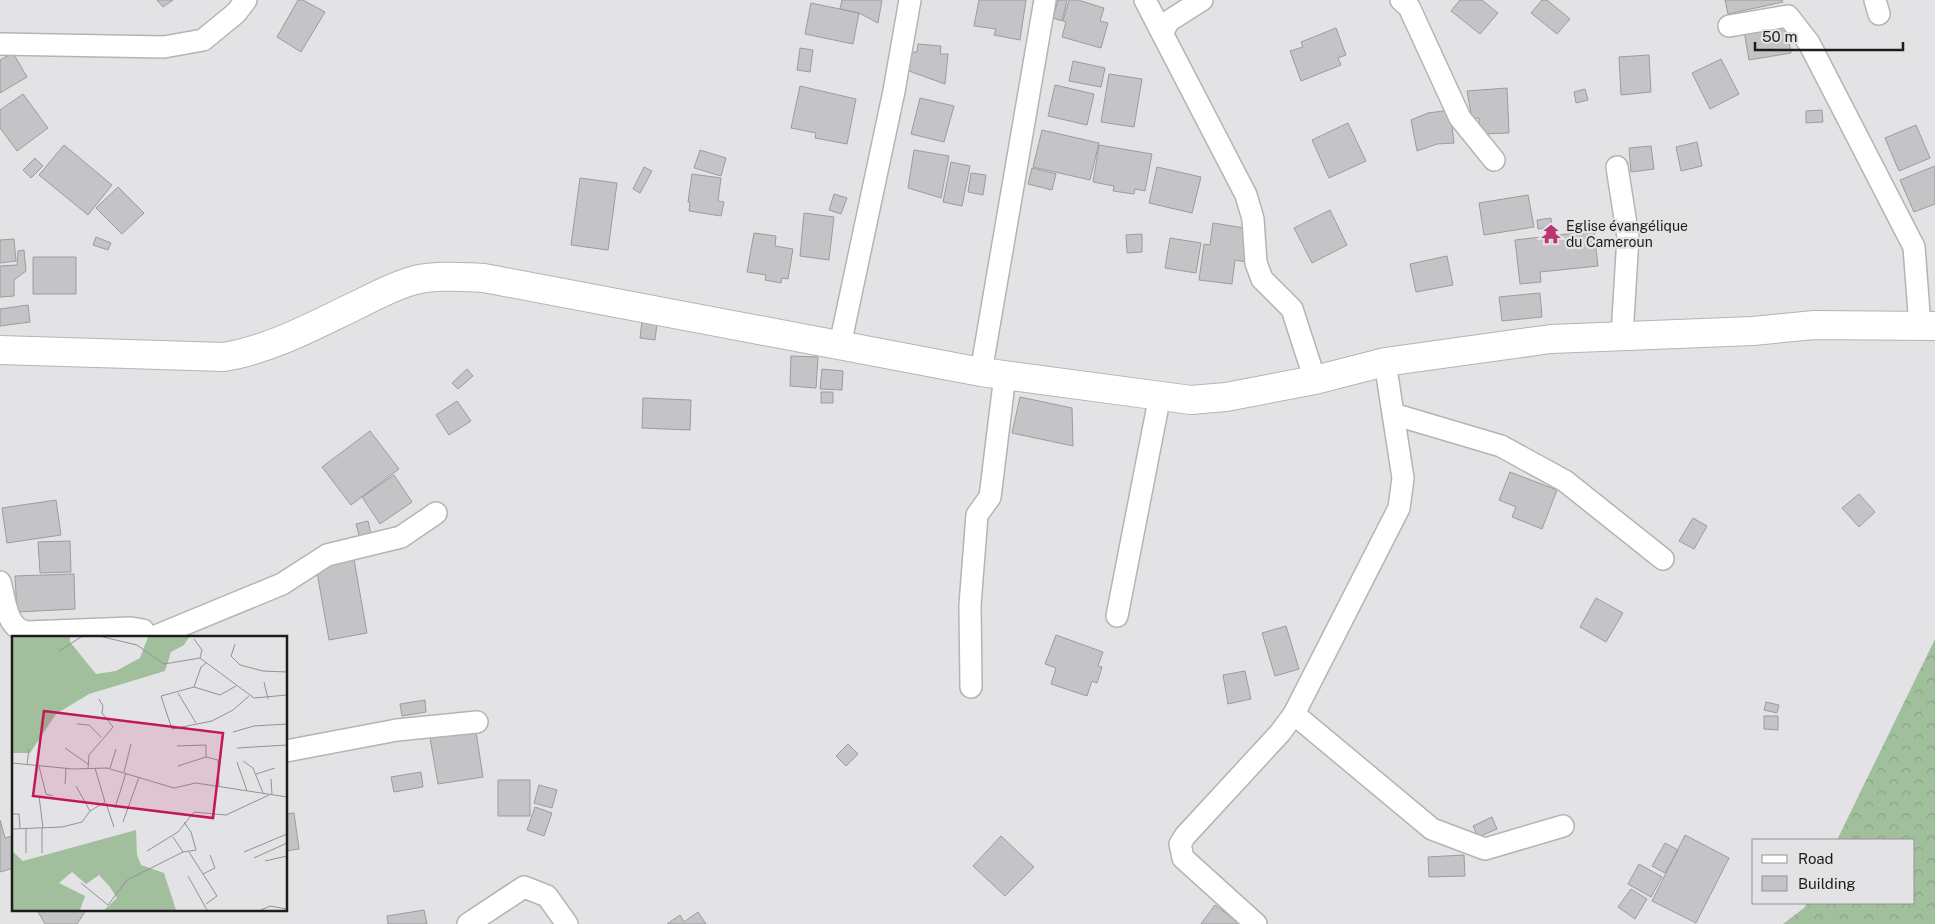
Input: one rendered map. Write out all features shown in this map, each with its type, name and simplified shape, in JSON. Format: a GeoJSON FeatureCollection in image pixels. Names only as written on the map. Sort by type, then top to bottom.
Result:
{"type":"FeatureCollection","features":[{"type":"Feature","properties":{"kind":"street"},"geometry":{"type":"LineString","coordinates":[[0,44],[164,48],[203,40],[236,13],[246,0]]}},
{"type":"Feature","properties":{"kind":"street"},"geometry":{"type":"LineString","coordinates":[[840,346],[894,92],[910,0]]}},
{"type":"Feature","properties":{"kind":"street"},"geometry":{"type":"LineString","coordinates":[[971,687],[970,605],[978,515],[990,497],[993,374],[1045,0]]}},
{"type":"Feature","properties":{"kind":"street"},"geometry":{"type":"LineString","coordinates":[[1144,0],[1246,195],[1254,219],[1256,264],[1262,279],[1292,309],[1315,380]]}},
{"type":"Feature","properties":{"kind":"street"},"geometry":{"type":"LineString","coordinates":[[1162,33],[1169,21],[1202,0]]}},
{"type":"Feature","properties":{"kind":"street"},"geometry":{"type":"LineString","coordinates":[[1402,0],[1409,7],[1460,118],[1494,160]]}},
{"type":"Feature","properties":{"kind":"street"},"geometry":{"type":"LineString","coordinates":[[0,350],[224,357],[252,352],[274,344],[383,292],[415,280],[448,277],[484,278],[993,374],[1191,400],[1226,397],[1315,380],[1385,362],[1551,339],[1753,330],[1814,325],[1927,326],[1914,247],[1909,234],[1809,43],[1788,16],[1729,26]]}},
{"type":"Feature","properties":{"kind":"street"},"geometry":{"type":"LineString","coordinates":[[1617,167],[1628,237],[1622,336]]}},
{"type":"Feature","properties":{"kind":"street"},"geometry":{"type":"LineString","coordinates":[[1256,924],[1183,858],[1180,844],[1185,836],[1280,734],[1294,714],[1399,508],[1403,478],[1385,362]]}},
{"type":"Feature","properties":{"kind":"street"},"geometry":{"type":"LineString","coordinates":[[1116,616],[1160,396]]}},
{"type":"Feature","properties":{"kind":"street"},"geometry":{"type":"LineString","coordinates":[[1393,414],[1501,446],[1565,481],[1663,559]]}},
{"type":"Feature","properties":{"kind":"street"},"geometry":{"type":"LineString","coordinates":[[154,636],[282,584],[327,555],[401,537],[436,513]]}},
{"type":"Feature","properties":{"kind":"street"},"geometry":{"type":"LineString","coordinates":[[0,582],[12,625],[18,631],[131,628],[143,630],[148,636]]}},
{"type":"Feature","properties":{"kind":"street"},"geometry":{"type":"LineString","coordinates":[[1294,714],[1432,828],[1485,849],[1562,826]]}},
{"type":"Feature","properties":{"kind":"street"},"geometry":{"type":"LineString","coordinates":[[288,751],[397,730],[477,722]]}},
{"type":"Feature","properties":{"kind":"street"},"geometry":{"type":"LineString","coordinates":[[468,924],[524,887],[547,896],[567,924]]}},
{"type":"Feature","properties":{"kind":"green space"},"geometry":{"type":"Polygon","coordinates":[[[1935,639],[1935,924],[1783,924],[1806,904],[1915,904],[1915,839],[1837,839],[1935,639]]]}},
{"type":"Feature","properties":{"kind":"building"},"geometry":{"type":"Polygon","coordinates":[[[157,0],[173,0],[163,7],[157,0]]]}},
{"type":"Feature","properties":{"kind":"building"},"geometry":{"type":"Polygon","coordinates":[[[298,0],[303,0],[325,12],[301,52],[277,37],[298,0]]]}},
{"type":"Feature","properties":{"kind":"building"},"geometry":{"type":"Polygon","coordinates":[[[842,0],[882,0],[878,23],[859,13],[840,9],[842,0]]]}},
{"type":"Feature","properties":{"kind":"building"},"geometry":{"type":"Polygon","coordinates":[[[979,0],[1026,0],[1020,40],[994,35],[996,29],[974,26],[979,0]]]}},
{"type":"Feature","properties":{"kind":"building"},"geometry":{"type":"Polygon","coordinates":[[[1058,0],[1067,0],[1062,21],[1053,18],[1058,0]]]}},
{"type":"Feature","properties":{"kind":"building"},"geometry":{"type":"Polygon","coordinates":[[[1069,0],[1078,0],[1104,8],[1100,21],[1108,23],[1101,48],[1062,37],[1066,22],[1063,21],[1069,0]]]}},
{"type":"Feature","properties":{"kind":"building"},"geometry":{"type":"Polygon","coordinates":[[[1460,0],[1482,0],[1498,13],[1480,34],[1451,11],[1460,0]]]}},
{"type":"Feature","properties":{"kind":"building"},"geometry":{"type":"Polygon","coordinates":[[[1542,0],[1547,0],[1570,19],[1557,34],[1531,13],[1542,0]]]}},
{"type":"Feature","properties":{"kind":"building"},"geometry":{"type":"Polygon","coordinates":[[[1725,0],[1782,0],[1783,2],[1728,14],[1725,0]]]}},
{"type":"Feature","properties":{"kind":"building"},"geometry":{"type":"Polygon","coordinates":[[[811,3],[859,13],[853,44],[805,34],[811,3]]]}},
{"type":"Feature","properties":{"kind":"building"},"geometry":{"type":"Polygon","coordinates":[[[1786,24],[1791,53],[1749,60],[1744,31],[1786,24]]]}},
{"type":"Feature","properties":{"kind":"building"},"geometry":{"type":"Polygon","coordinates":[[[1336,28],[1346,55],[1338,58],[1341,65],[1301,81],[1290,51],[1303,47],[1301,42],[1336,28]]]}},
{"type":"Feature","properties":{"kind":"building"},"geometry":{"type":"Polygon","coordinates":[[[918,44],[941,46],[940,54],[948,54],[945,84],[909,71],[911,52],[917,52],[918,44]]]}},
{"type":"Feature","properties":{"kind":"building"},"geometry":{"type":"Polygon","coordinates":[[[800,48],[813,50],[810,72],[797,70],[800,48]]]}},
{"type":"Feature","properties":{"kind":"building"},"geometry":{"type":"Polygon","coordinates":[[[13,53],[27,77],[0,93],[0,60],[13,53]]]}},
{"type":"Feature","properties":{"kind":"building"},"geometry":{"type":"Polygon","coordinates":[[[1649,55],[1651,92],[1621,95],[1619,57],[1649,55]]]}},
{"type":"Feature","properties":{"kind":"building"},"geometry":{"type":"Polygon","coordinates":[[[1721,59],[1739,94],[1710,109],[1692,73],[1721,59]]]}},
{"type":"Feature","properties":{"kind":"building"},"geometry":{"type":"Polygon","coordinates":[[[1073,61],[1105,68],[1101,87],[1069,81],[1073,61]]]}},
{"type":"Feature","properties":{"kind":"building"},"geometry":{"type":"Polygon","coordinates":[[[1109,74],[1142,79],[1134,127],[1101,122],[1109,74]]]}},
{"type":"Feature","properties":{"kind":"building"},"geometry":{"type":"Polygon","coordinates":[[[1055,85],[1094,94],[1087,125],[1048,116],[1055,85]]]}},
{"type":"Feature","properties":{"kind":"building"},"geometry":{"type":"Polygon","coordinates":[[[800,86],[856,99],[847,144],[815,138],[816,133],[791,128],[800,86]]]}},
{"type":"Feature","properties":{"kind":"building"},"geometry":{"type":"Polygon","coordinates":[[[1507,88],[1509,133],[1480,134],[1479,118],[1472,119],[1467,91],[1507,88]]]}},
{"type":"Feature","properties":{"kind":"building"},"geometry":{"type":"Polygon","coordinates":[[[1585,89],[1588,100],[1576,103],[1574,92],[1585,89]]]}},
{"type":"Feature","properties":{"kind":"building"},"geometry":{"type":"Polygon","coordinates":[[[23,94],[48,128],[17,151],[0,128],[0,110],[23,94]]]}},
{"type":"Feature","properties":{"kind":"building"},"geometry":{"type":"Polygon","coordinates":[[[920,98],[954,106],[944,142],[911,134],[920,98]]]}},
{"type":"Feature","properties":{"kind":"building"},"geometry":{"type":"Polygon","coordinates":[[[1450,110],[1454,143],[1437,144],[1417,151],[1411,120],[1428,113],[1450,110]]]}},
{"type":"Feature","properties":{"kind":"building"},"geometry":{"type":"Polygon","coordinates":[[[1822,110],[1823,122],[1806,123],[1806,111],[1822,110]]]}},
{"type":"Feature","properties":{"kind":"building"},"geometry":{"type":"Polygon","coordinates":[[[1348,123],[1366,161],[1329,178],[1312,140],[1348,123]]]}},
{"type":"Feature","properties":{"kind":"building"},"geometry":{"type":"Polygon","coordinates":[[[1916,125],[1930,158],[1899,171],[1885,138],[1916,125]]]}},
{"type":"Feature","properties":{"kind":"building"},"geometry":{"type":"Polygon","coordinates":[[[1042,130],[1099,143],[1090,180],[1033,167],[1042,130]]]}},
{"type":"Feature","properties":{"kind":"building"},"geometry":{"type":"Polygon","coordinates":[[[1697,142],[1702,166],[1681,171],[1676,147],[1697,142]]]}},
{"type":"Feature","properties":{"kind":"building"},"geometry":{"type":"Polygon","coordinates":[[[64,145],[112,185],[88,215],[39,175],[64,145]]]}},
{"type":"Feature","properties":{"kind":"building"},"geometry":{"type":"Polygon","coordinates":[[[1099,145],[1152,154],[1145,191],[1135,189],[1134,194],[1113,191],[1114,186],[1093,182],[1099,145]]]}},
{"type":"Feature","properties":{"kind":"building"},"geometry":{"type":"Polygon","coordinates":[[[1651,146],[1654,169],[1631,172],[1629,148],[1651,146]]]}},
{"type":"Feature","properties":{"kind":"building"},"geometry":{"type":"Polygon","coordinates":[[[700,150],[726,158],[721,176],[694,168],[700,150]]]}},
{"type":"Feature","properties":{"kind":"building"},"geometry":{"type":"Polygon","coordinates":[[[914,150],[949,156],[941,198],[908,188],[914,150]]]}},
{"type":"Feature","properties":{"kind":"building"},"geometry":{"type":"Polygon","coordinates":[[[35,158],[43,166],[31,178],[23,170],[35,158]]]}},
{"type":"Feature","properties":{"kind":"building"},"geometry":{"type":"Polygon","coordinates":[[[951,162],[970,166],[962,206],[943,202],[951,162]]]}},
{"type":"Feature","properties":{"kind":"building"},"geometry":{"type":"Polygon","coordinates":[[[1935,166],[1935,204],[1914,212],[1900,180],[1935,166]]]}},
{"type":"Feature","properties":{"kind":"building"},"geometry":{"type":"Polygon","coordinates":[[[644,167],[652,171],[640,193],[633,189],[644,167]]]}},
{"type":"Feature","properties":{"kind":"building"},"geometry":{"type":"Polygon","coordinates":[[[1157,167],[1201,177],[1192,213],[1149,203],[1157,167]]]}},
{"type":"Feature","properties":{"kind":"building"},"geometry":{"type":"Polygon","coordinates":[[[1032,168],[1056,174],[1052,190],[1028,184],[1032,168]]]}},
{"type":"Feature","properties":{"kind":"building"},"geometry":{"type":"Polygon","coordinates":[[[971,173],[986,175],[983,195],[968,192],[971,173]]]}},
{"type":"Feature","properties":{"kind":"building"},"geometry":{"type":"Polygon","coordinates":[[[692,174],[721,178],[718,201],[724,202],[721,216],[689,211],[690,202],[688,202],[692,174]]]}},
{"type":"Feature","properties":{"kind":"building"},"geometry":{"type":"Polygon","coordinates":[[[580,178],[617,183],[608,250],[571,245],[580,178]]]}},
{"type":"Feature","properties":{"kind":"building"},"geometry":{"type":"Polygon","coordinates":[[[118,187],[144,213],[122,234],[96,208],[118,187]]]}},
{"type":"Feature","properties":{"kind":"building"},"geometry":{"type":"Polygon","coordinates":[[[834,194],[847,198],[841,214],[829,210],[834,194]]]}},
{"type":"Feature","properties":{"kind":"building"},"geometry":{"type":"Polygon","coordinates":[[[1528,195],[1534,227],[1484,235],[1479,203],[1528,195]]]}},
{"type":"Feature","properties":{"kind":"building"},"geometry":{"type":"Polygon","coordinates":[[[1330,210],[1347,245],[1312,263],[1294,228],[1330,210]]]}},
{"type":"Feature","properties":{"kind":"building"},"geometry":{"type":"Polygon","coordinates":[[[804,213],[834,217],[829,260],[800,256],[804,213]]]}},
{"type":"Feature","properties":{"kind":"building"},"geometry":{"type":"Polygon","coordinates":[[[1551,218],[1552,227],[1538,229],[1537,220],[1551,218]]]}},
{"type":"Feature","properties":{"kind":"building"},"geometry":{"type":"Polygon","coordinates":[[[1213,223],[1251,229],[1246,262],[1235,260],[1232,284],[1199,280],[1204,244],[1210,245],[1213,223]]]}},
{"type":"Feature","properties":{"kind":"building"},"geometry":{"type":"Polygon","coordinates":[[[1594,231],[1598,266],[1540,272],[1541,282],[1520,284],[1515,240],[1594,231]]]}},
{"type":"Feature","properties":{"kind":"building"},"geometry":{"type":"Polygon","coordinates":[[[754,233],[776,236],[775,246],[793,249],[788,279],[782,278],[781,283],[765,280],[766,275],[747,272],[754,233]]]}},
{"type":"Feature","properties":{"kind":"building"},"geometry":{"type":"Polygon","coordinates":[[[1142,234],[1142,252],[1127,253],[1126,235],[1142,234]]]}},
{"type":"Feature","properties":{"kind":"building"},"geometry":{"type":"Polygon","coordinates":[[[96,237],[111,243],[108,250],[93,245],[96,237]]]}},
{"type":"Feature","properties":{"kind":"building"},"geometry":{"type":"Polygon","coordinates":[[[1170,238],[1201,243],[1196,273],[1165,268],[1170,238]]]}},
{"type":"Feature","properties":{"kind":"building"},"geometry":{"type":"Polygon","coordinates":[[[14,239],[16,261],[0,263],[0,240],[14,239]]]}},
{"type":"Feature","properties":{"kind":"building"},"geometry":{"type":"Polygon","coordinates":[[[24,250],[26,271],[14,280],[14,296],[0,297],[0,266],[17,265],[18,251],[24,250]]]}},
{"type":"Feature","properties":{"kind":"building"},"geometry":{"type":"Polygon","coordinates":[[[1447,256],[1453,285],[1416,292],[1410,264],[1447,256]]]}},
{"type":"Feature","properties":{"kind":"building"},"geometry":{"type":"Polygon","coordinates":[[[33,257],[76,257],[76,294],[33,294],[33,257]]]}},
{"type":"Feature","properties":{"kind":"building"},"geometry":{"type":"Polygon","coordinates":[[[1540,293],[1542,317],[1502,321],[1499,297],[1540,293]]]}},
{"type":"Feature","properties":{"kind":"building"},"geometry":{"type":"Polygon","coordinates":[[[28,305],[30,322],[0,326],[0,309],[28,305]]]}},
{"type":"Feature","properties":{"kind":"building"},"geometry":{"type":"Polygon","coordinates":[[[642,321],[657,324],[655,340],[640,338],[642,321]]]}},
{"type":"Feature","properties":{"kind":"building"},"geometry":{"type":"Polygon","coordinates":[[[791,356],[818,357],[816,388],[790,386],[791,356]]]}},
{"type":"Feature","properties":{"kind":"building"},"geometry":{"type":"Polygon","coordinates":[[[467,369],[473,376],[458,389],[452,383],[467,369]]]}},
{"type":"Feature","properties":{"kind":"building"},"geometry":{"type":"Polygon","coordinates":[[[822,369],[843,371],[842,390],[820,389],[822,369]]]}},
{"type":"Feature","properties":{"kind":"building"},"geometry":{"type":"Polygon","coordinates":[[[821,392],[833,392],[833,403],[821,403],[821,392]]]}},
{"type":"Feature","properties":{"kind":"building"},"geometry":{"type":"Polygon","coordinates":[[[1020,397],[1072,408],[1073,446],[1012,433],[1020,397]]]}},
{"type":"Feature","properties":{"kind":"building"},"geometry":{"type":"Polygon","coordinates":[[[643,398],[691,400],[690,430],[642,428],[643,398]]]}},
{"type":"Feature","properties":{"kind":"building"},"geometry":{"type":"Polygon","coordinates":[[[457,401],[471,421],[449,435],[436,415],[457,401]]]}},
{"type":"Feature","properties":{"kind":"building"},"geometry":{"type":"Polygon","coordinates":[[[370,431],[399,469],[351,505],[322,467],[370,431]]]}},
{"type":"Feature","properties":{"kind":"building"},"geometry":{"type":"Polygon","coordinates":[[[1510,472],[1557,490],[1542,529],[1512,517],[1516,507],[1499,500],[1510,472]]]}},
{"type":"Feature","properties":{"kind":"building"},"geometry":{"type":"Polygon","coordinates":[[[394,475],[412,502],[380,524],[362,497],[394,475]]]}},
{"type":"Feature","properties":{"kind":"building"},"geometry":{"type":"Polygon","coordinates":[[[1859,494],[1875,512],[1859,527],[1842,508],[1859,494]]]}},
{"type":"Feature","properties":{"kind":"building"},"geometry":{"type":"Polygon","coordinates":[[[56,500],[61,535],[7,543],[2,508],[56,500]]]}},
{"type":"Feature","properties":{"kind":"building"},"geometry":{"type":"Polygon","coordinates":[[[1693,518],[1707,526],[1694,549],[1679,541],[1693,518]]]}},
{"type":"Feature","properties":{"kind":"building"},"geometry":{"type":"Polygon","coordinates":[[[368,521],[372,539],[361,542],[356,524],[368,521]]]}},
{"type":"Feature","properties":{"kind":"building"},"geometry":{"type":"Polygon","coordinates":[[[70,541],[71,572],[40,573],[38,542],[70,541]]]}},
{"type":"Feature","properties":{"kind":"building"},"geometry":{"type":"Polygon","coordinates":[[[353,554],[367,633],[329,640],[315,561],[353,554]]]}},
{"type":"Feature","properties":{"kind":"building"},"geometry":{"type":"Polygon","coordinates":[[[74,574],[75,609],[17,612],[15,576],[74,574]]]}},
{"type":"Feature","properties":{"kind":"building"},"geometry":{"type":"Polygon","coordinates":[[[1596,598],[1623,613],[1606,642],[1580,627],[1596,598]]]}},
{"type":"Feature","properties":{"kind":"building"},"geometry":{"type":"Polygon","coordinates":[[[1286,626],[1299,669],[1275,676],[1262,633],[1286,626]]]}},
{"type":"Feature","properties":{"kind":"building"},"geometry":{"type":"Polygon","coordinates":[[[1056,635],[1103,652],[1098,666],[1102,667],[1097,683],[1092,681],[1087,696],[1051,684],[1056,668],[1045,664],[1056,635]]]}},
{"type":"Feature","properties":{"kind":"building"},"geometry":{"type":"Polygon","coordinates":[[[1245,671],[1251,699],[1228,704],[1223,675],[1245,671]]]}},
{"type":"Feature","properties":{"kind":"building"},"geometry":{"type":"Polygon","coordinates":[[[425,700],[426,712],[402,716],[400,704],[425,700]]]}},
{"type":"Feature","properties":{"kind":"building"},"geometry":{"type":"Polygon","coordinates":[[[1766,702],[1779,705],[1777,713],[1764,710],[1766,702]]]}},
{"type":"Feature","properties":{"kind":"building"},"geometry":{"type":"Polygon","coordinates":[[[1764,716],[1778,716],[1778,730],[1764,729],[1764,716]]]}},
{"type":"Feature","properties":{"kind":"building"},"geometry":{"type":"Polygon","coordinates":[[[475,725],[483,777],[438,784],[429,732],[475,725]]]}},
{"type":"Feature","properties":{"kind":"building"},"geometry":{"type":"Polygon","coordinates":[[[848,744],[858,754],[846,766],[836,756],[848,744]]]}},
{"type":"Feature","properties":{"kind":"building"},"geometry":{"type":"Polygon","coordinates":[[[421,772],[423,787],[394,792],[391,777],[421,772]]]}},
{"type":"Feature","properties":{"kind":"building"},"geometry":{"type":"Polygon","coordinates":[[[498,780],[530,780],[530,816],[498,816],[498,780]]]}},
{"type":"Feature","properties":{"kind":"building"},"geometry":{"type":"Polygon","coordinates":[[[539,785],[557,790],[552,808],[534,803],[539,785]]]}},
{"type":"Feature","properties":{"kind":"building"},"geometry":{"type":"Polygon","coordinates":[[[535,807],[552,813],[544,836],[527,830],[535,807]]]}},
{"type":"Feature","properties":{"kind":"building"},"geometry":{"type":"Polygon","coordinates":[[[294,813],[299,849],[288,851],[288,814],[294,813]]]}},
{"type":"Feature","properties":{"kind":"building"},"geometry":{"type":"Polygon","coordinates":[[[1492,817],[1497,829],[1478,837],[1473,826],[1492,817]]]}},
{"type":"Feature","properties":{"kind":"building"},"geometry":{"type":"Polygon","coordinates":[[[0,820],[5,838],[12,836],[12,869],[0,872],[0,820]]]}},
{"type":"Feature","properties":{"kind":"building"},"geometry":{"type":"Polygon","coordinates":[[[1685,835],[1729,858],[1696,923],[1652,901],[1685,835]]]}},
{"type":"Feature","properties":{"kind":"building"},"geometry":{"type":"Polygon","coordinates":[[[1001,836],[1034,867],[1005,896],[973,866],[1001,836]]]}},
{"type":"Feature","properties":{"kind":"building"},"geometry":{"type":"Polygon","coordinates":[[[1665,843],[1678,850],[1665,873],[1652,866],[1665,843]]]}},
{"type":"Feature","properties":{"kind":"building"},"geometry":{"type":"Polygon","coordinates":[[[1464,855],[1465,876],[1429,877],[1428,857],[1464,855]]]}},
{"type":"Feature","properties":{"kind":"building"},"geometry":{"type":"Polygon","coordinates":[[[1639,864],[1662,877],[1651,897],[1628,884],[1639,864]]]}},
{"type":"Feature","properties":{"kind":"building"},"geometry":{"type":"Polygon","coordinates":[[[1631,889],[1647,899],[1635,919],[1618,907],[1631,889]]]}},
{"type":"Feature","properties":{"kind":"building"},"geometry":{"type":"Polygon","coordinates":[[[1215,905],[1240,924],[1201,924],[1215,905]]]}},
{"type":"Feature","properties":{"kind":"building"},"geometry":{"type":"Polygon","coordinates":[[[424,910],[427,924],[388,924],[387,916],[424,910]]]}},
{"type":"Feature","properties":{"kind":"building"},"geometry":{"type":"Polygon","coordinates":[[[38,912],[85,912],[77,924],[45,924],[38,912]]]}},
{"type":"Feature","properties":{"kind":"building"},"geometry":{"type":"Polygon","coordinates":[[[698,912],[706,924],[667,924],[680,915],[684,922],[698,912]]]}},
{"type":"Feature","properties":{"kind":"place","name":"Eglise évangélique du Cameroun"},"geometry":{"type":"Point","coordinates":[1551,234]}}]}
